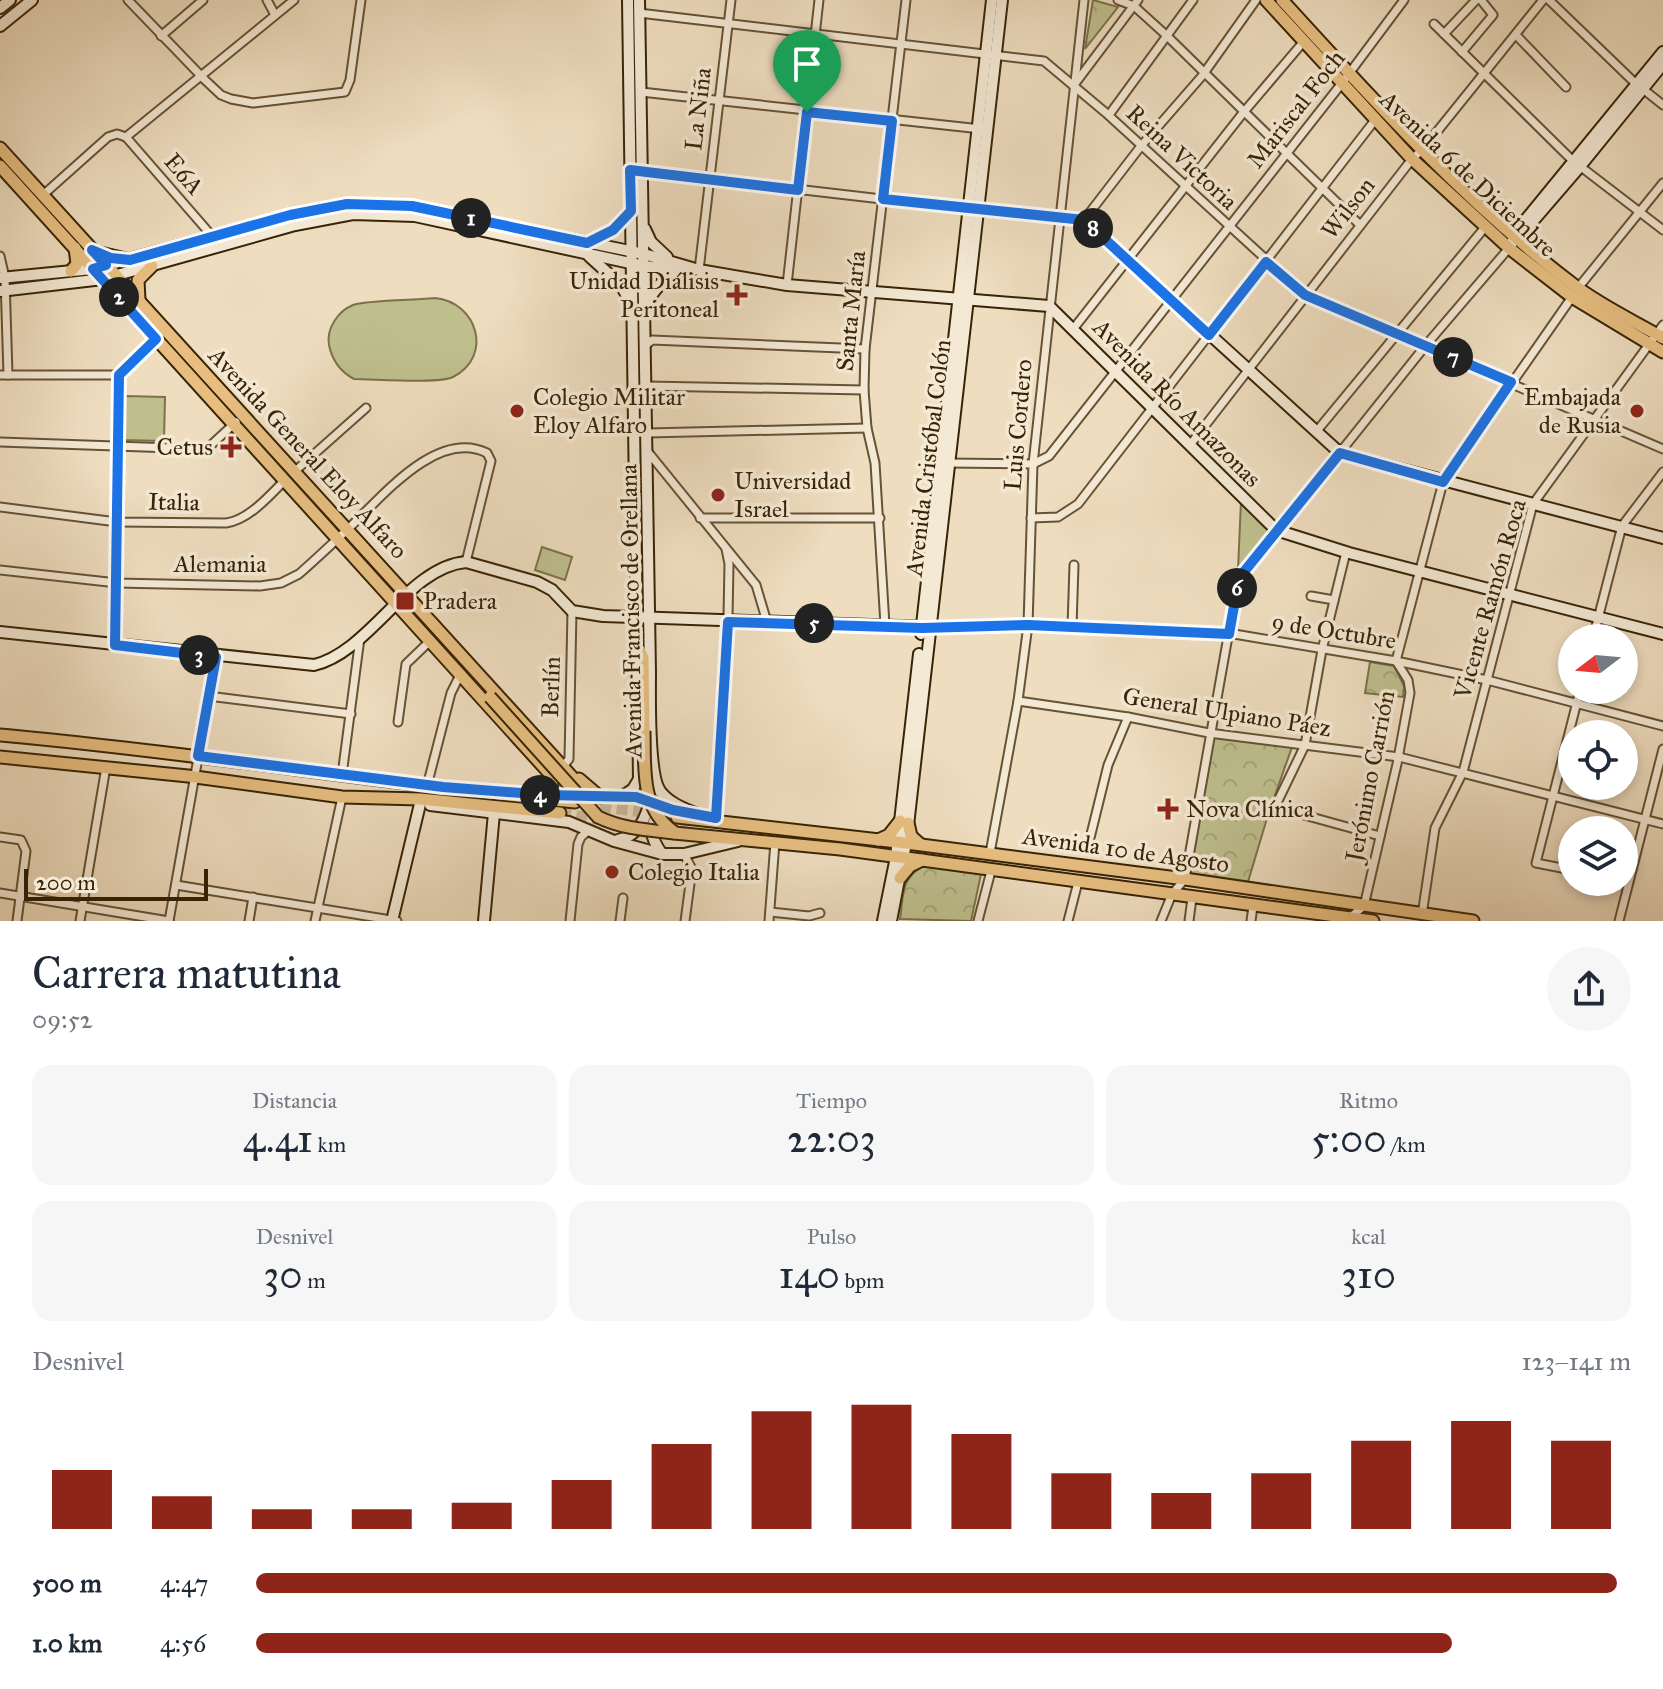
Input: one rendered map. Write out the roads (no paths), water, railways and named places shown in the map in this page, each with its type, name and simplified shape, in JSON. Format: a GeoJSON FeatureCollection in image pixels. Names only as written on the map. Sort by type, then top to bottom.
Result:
{"type":"FeatureCollection","features":[{"type":"Feature","properties":{"kind":"main road","name":"Avenida 6 de Diciembre"},"geometry":{"type":"LineString","coordinates":[[1266,0],[1423,149],[1513,243]]}},
{"type":"Feature","properties":{"kind":"main road","name":"Avenida 6 de Diciembre"},"geometry":{"type":"LineString","coordinates":[[1282,0],[1346,78],[1375,120],[1412,159],[1486,226],[1513,243],[1575,292],[1658,335],[1663,352]]}},
{"type":"Feature","properties":{"kind":"main road","name":"Avenida General Eloy Alfaro"},"geometry":{"type":"LineString","coordinates":[[2,158],[43,195],[139,301],[290,476],[338,538],[463,676]]}},
{"type":"Feature","properties":{"kind":"main road","name":"Avenida General Eloy Alfaro"},"geometry":{"type":"LineString","coordinates":[[2,158],[93,269],[156,339],[239,419]]}},
{"type":"Feature","properties":{"kind":"main road"},"geometry":{"type":"LineString","coordinates":[[71,271],[77,264],[75,247]]}},
{"type":"Feature","properties":{"kind":"main road"},"geometry":{"type":"LineString","coordinates":[[92,250],[111,258],[130,260]]}},
{"type":"Feature","properties":{"kind":"main road"},"geometry":{"type":"LineString","coordinates":[[139,301],[138,280],[152,266]]}},
{"type":"Feature","properties":{"kind":"main road","name":"Avenida General Eloy Alfaro"},"geometry":{"type":"LineString","coordinates":[[290,476],[348,529],[491,692],[582,788]]}},
{"type":"Feature","properties":{"kind":"main road"},"geometry":{"type":"LineString","coordinates":[[638,648],[643,658],[647,792],[653,812],[674,833]]}},
{"type":"Feature","properties":{"kind":"main road"},"geometry":{"type":"LineString","coordinates":[[463,676],[491,692],[505,696],[565,764],[600,797]]}},
{"type":"Feature","properties":{"kind":"main road"},"geometry":{"type":"LineString","coordinates":[[463,676],[551,775],[553,782],[547,795]]}},
{"type":"Feature","properties":{"kind":"main road"},"geometry":{"type":"LineString","coordinates":[[491,692],[598,817],[622,827],[740,840]]}},
{"type":"Feature","properties":{"kind":"main road","name":"Avenida 10 de Agosto"},"geometry":{"type":"LineString","coordinates":[[0,735],[575,802]]}},
{"type":"Feature","properties":{"kind":"main road","name":"Avenida 10 de Agosto"},"geometry":{"type":"LineString","coordinates":[[0,757],[194,776],[342,797],[420,799],[560,813]]}},
{"type":"Feature","properties":{"kind":"main road","name":"Avenida 10 de Agosto"},"geometry":{"type":"LineString","coordinates":[[675,814],[1185,879],[1473,921]]}},
{"type":"Feature","properties":{"kind":"main road"},"geometry":{"type":"LineString","coordinates":[[878,840],[904,822],[920,845]]}},
{"type":"Feature","properties":{"kind":"main road","name":"Avenida 10 de Agosto"},"geometry":{"type":"LineString","coordinates":[[688,829],[1373,921]]}},
{"type":"Feature","properties":{"kind":"main road","name":"Avenida 10 de Agosto"},"geometry":{"type":"LineString","coordinates":[[740,840],[769,841]]}},
{"type":"Feature","properties":{"kind":"main road"},"geometry":{"type":"LineString","coordinates":[[900,878],[910,866],[922,860]]}},
{"type":"Feature","properties":{"kind":"street"},"geometry":{"type":"LineString","coordinates":[[0,8],[10,0]]}},
{"type":"Feature","properties":{"kind":"street"},"geometry":{"type":"LineString","coordinates":[[0,26],[32,0]]}},
{"type":"Feature","properties":{"kind":"street"},"geometry":{"type":"LineString","coordinates":[[128,0],[221,95],[242,102],[345,92],[350,80],[361,0]]}},
{"type":"Feature","properties":{"kind":"street"},"geometry":{"type":"LineString","coordinates":[[161,36],[203,0]]}},
{"type":"Feature","properties":{"kind":"street"},"geometry":{"type":"LineString","coordinates":[[267,0],[275,15]]}},
{"type":"Feature","properties":{"kind":"street"},"geometry":{"type":"LineString","coordinates":[[43,195],[108,137],[117,134],[126,137],[294,0]]}},
{"type":"Feature","properties":{"kind":"street"},"geometry":{"type":"LineString","coordinates":[[628,0],[633,10],[639,13]]}},
{"type":"Feature","properties":{"kind":"street","name":"Avenida Francisco de Orellana"},"geometry":{"type":"LineString","coordinates":[[628,0],[631,211],[645,304],[654,771],[662,794],[673,804],[697,814]]}},
{"type":"Feature","properties":{"kind":"street","name":"Avenida Francisco de Orellana"},"geometry":{"type":"LineString","coordinates":[[623,796],[633,789],[639,779],[633,308],[643,224],[639,0]]}},
{"type":"Feature","properties":{"kind":"street","name":"La Niña"},"geometry":{"type":"LineString","coordinates":[[699,270],[731,0]]}},
{"type":"Feature","properties":{"kind":"street"},"geometry":{"type":"LineString","coordinates":[[787,285],[819,0]]}},
{"type":"Feature","properties":{"kind":"street","name":"Santa María"},"geometry":{"type":"LineString","coordinates":[[885,625],[880,518],[864,390],[865,349],[906,0]]}},
{"type":"Feature","properties":{"kind":"street","name":"Avenida Cristóbal Colón"},"geometry":{"type":"LineString","coordinates":[[991,54],[992,0]]}},
{"type":"Feature","properties":{"kind":"street","name":"Avenida Cristóbal Colón"},"geometry":{"type":"LineString","coordinates":[[883,921],[902,843],[972,209],[991,54],[1002,0]]}},
{"type":"Feature","properties":{"kind":"street","name":"Luis Cordero"},"geometry":{"type":"LineString","coordinates":[[990,853],[1018,701],[1028,625],[1033,464],[1084,0]]}},
{"type":"Feature","properties":{"kind":"street"},"geometry":{"type":"LineString","coordinates":[[1118,0],[1136,3],[1360,225]]}},
{"type":"Feature","properties":{"kind":"street"},"geometry":{"type":"LineString","coordinates":[[1109,115],[1193,0]]}},
{"type":"Feature","properties":{"kind":"street"},"geometry":{"type":"LineString","coordinates":[[1084,220],[1141,146],[1205,73],[1256,0]]}},
{"type":"Feature","properties":{"kind":"street","name":"Mariscal Foch"},"geometry":{"type":"LineString","coordinates":[[1033,464],[1049,456],[1404,0]]}},
{"type":"Feature","properties":{"kind":"street"},"geometry":{"type":"LineString","coordinates":[[1444,34],[1478,0],[1493,12],[1492,18],[1462,52]]}},
{"type":"Feature","properties":{"kind":"street","name":"Wilson"},"geometry":{"type":"LineString","coordinates":[[1190,445],[1412,159],[1485,75],[1543,0]]}},
{"type":"Feature","properties":{"kind":"street"},"geometry":{"type":"LineString","coordinates":[[1549,0],[1663,105]]}},
{"type":"Feature","properties":{"kind":"street"},"geometry":{"type":"LineString","coordinates":[[1074,85],[1136,3]]}},
{"type":"Feature","properties":{"kind":"street","name":"Reina Victoria"},"geometry":{"type":"LineString","coordinates":[[639,13],[1044,61],[1109,115],[1305,295],[1663,449]]}},
{"type":"Feature","properties":{"kind":"street"},"geometry":{"type":"LineString","coordinates":[[1434,24],[1576,164],[1663,230]]}},
{"type":"Feature","properties":{"kind":"street"},"geometry":{"type":"LineString","coordinates":[[1516,35],[1566,87]]}},
{"type":"Feature","properties":{"kind":"street"},"geometry":{"type":"LineString","coordinates":[[1074,328],[1305,40]]}},
{"type":"Feature","properties":{"kind":"street"},"geometry":{"type":"LineString","coordinates":[[1161,921],[1172,894],[1185,879],[1238,580],[1426,345],[1640,86],[1663,52]]}},
{"type":"Feature","properties":{"kind":"street"},"geometry":{"type":"LineString","coordinates":[[1640,86],[1663,64]]}},
{"type":"Feature","properties":{"kind":"street"},"geometry":{"type":"LineString","coordinates":[[641,92],[982,130]]}},
{"type":"Feature","properties":{"kind":"street"},"geometry":{"type":"LineString","coordinates":[[1031,518],[1058,517],[1078,504],[1375,120]]}},
{"type":"Feature","properties":{"kind":"street","name":"E6A"},"geometry":{"type":"LineString","coordinates":[[126,137],[212,236]]}},
{"type":"Feature","properties":{"kind":"street"},"geometry":{"type":"LineString","coordinates":[[630,170],[1084,220],[1340,453],[1663,538]]}},
{"type":"Feature","properties":{"kind":"street","name":"Jerónimo Carrión"},"geometry":{"type":"LineString","coordinates":[[1364,906],[1399,757],[1410,693],[1406,677],[1396,661],[1443,482],[1575,292],[1663,183]]}},
{"type":"Feature","properties":{"kind":"street"},"geometry":{"type":"LineString","coordinates":[[3,278],[93,269],[290,215],[347,204],[412,206],[586,248],[621,285],[633,308]]}},
{"type":"Feature","properties":{"kind":"street"},"geometry":{"type":"LineString","coordinates":[[586,248],[613,230],[631,211]]}},
{"type":"Feature","properties":{"kind":"street"},"geometry":{"type":"LineString","coordinates":[[3,290],[103,279],[295,225],[353,214],[415,216],[586,248],[682,270],[699,270]]}},
{"type":"Feature","properties":{"kind":"street"},"geometry":{"type":"LineString","coordinates":[[643,224],[651,242],[671,261]]}},
{"type":"Feature","properties":{"kind":"street"},"geometry":{"type":"LineString","coordinates":[[1316,432],[1486,226]]}},
{"type":"Feature","properties":{"kind":"street"},"geometry":{"type":"LineString","coordinates":[[0,256],[4,375],[119,375],[156,339]]}},
{"type":"Feature","properties":{"kind":"street"},"geometry":{"type":"LineString","coordinates":[[638,259],[671,261],[699,270],[787,285],[1049,306]]}},
{"type":"Feature","properties":{"kind":"street"},"geometry":{"type":"LineString","coordinates":[[645,304],[660,284],[682,270]]}},
{"type":"Feature","properties":{"kind":"street","name":"Avenida Río Amazonas"},"geometry":{"type":"LineString","coordinates":[[1049,306],[1276,530],[1346,552],[1663,634]]}},
{"type":"Feature","properties":{"kind":"street","name":"Vicente Ramón Roca"},"geometry":{"type":"LineString","coordinates":[[1422,915],[1435,828],[1463,772],[1533,504],[1658,335]]}},
{"type":"Feature","properties":{"kind":"street"},"geometry":{"type":"LineString","coordinates":[[634,345],[646,345],[652,340],[865,349]]}},
{"type":"Feature","properties":{"kind":"street"},"geometry":{"type":"LineString","coordinates":[[115,645],[119,375]]}},
{"type":"Feature","properties":{"kind":"street"},"geometry":{"type":"LineString","coordinates":[[647,386],[864,390]]}},
{"type":"Feature","properties":{"kind":"street","name":"Italia"},"geometry":{"type":"LineString","coordinates":[[0,507],[117,522],[233,522],[249,513],[366,408]]}},
{"type":"Feature","properties":{"kind":"street"},"geometry":{"type":"LineString","coordinates":[[0,442],[206,448],[239,419]]}},
{"type":"Feature","properties":{"kind":"street"},"geometry":{"type":"LineString","coordinates":[[647,433],[867,428]]}},
{"type":"Feature","properties":{"kind":"street","name":"Alemania"},"geometry":{"type":"LineString","coordinates":[[0,570],[117,583],[260,586],[281,583],[299,574],[422,462],[463,448],[487,453],[491,461],[466,562]]}},
{"type":"Feature","properties":{"kind":"street"},"geometry":{"type":"LineString","coordinates":[[648,452],[756,585],[767,622]]}},
{"type":"Feature","properties":{"kind":"street"},"geometry":{"type":"LineString","coordinates":[[944,462],[1033,464]]}},
{"type":"Feature","properties":{"kind":"street"},"geometry":{"type":"LineString","coordinates":[[1596,624],[1622,526],[1663,472]]}},
{"type":"Feature","properties":{"kind":"street"},"geometry":{"type":"LineString","coordinates":[[635,476],[667,477]]}},
{"type":"Feature","properties":{"kind":"street"},"geometry":{"type":"LineString","coordinates":[[700,518],[880,518]]}},
{"type":"Feature","properties":{"kind":"street"},"geometry":{"type":"LineString","coordinates":[[716,818],[728,622],[729,564],[726,549]]}},
{"type":"Feature","properties":{"kind":"street"},"geometry":{"type":"LineString","coordinates":[[1346,552],[1322,650],[1305,745],[1275,807],[1380,836]]}},
{"type":"Feature","properties":{"kind":"street"},"geometry":{"type":"LineString","coordinates":[[0,632],[314,665],[334,657],[436,570],[466,562],[547,586],[572,611]]}},
{"type":"Feature","properties":{"kind":"street"},"geometry":{"type":"LineString","coordinates":[[1072,627],[1074,565]]}},
{"type":"Feature","properties":{"kind":"street"},"geometry":{"type":"LineString","coordinates":[[1311,596],[1334,600]]}},
{"type":"Feature","properties":{"kind":"street","name":"9 de Octubre"},"geometry":{"type":"LineString","coordinates":[[572,611],[603,616],[728,622],[925,628],[1028,625],[1229,634],[1396,661],[1487,680],[1663,726]]}},
{"type":"Feature","properties":{"kind":"street","name":"Berlín"},"geometry":{"type":"LineString","coordinates":[[565,764],[569,759],[572,611]]}},
{"type":"Feature","properties":{"kind":"street"},"geometry":{"type":"LineString","coordinates":[[342,775],[360,636]]}},
{"type":"Feature","properties":{"kind":"street"},"geometry":{"type":"LineString","coordinates":[[398,722],[406,664],[431,640]]}},
{"type":"Feature","properties":{"kind":"street"},"geometry":{"type":"LineString","coordinates":[[0,893],[169,921],[216,657]]}},
{"type":"Feature","properties":{"kind":"street"},"geometry":{"type":"LineString","coordinates":[[423,785],[451,693],[463,676]]}},
{"type":"Feature","properties":{"kind":"street"},"geometry":{"type":"LineString","coordinates":[[208,696],[351,714]]}},
{"type":"Feature","properties":{"kind":"street","name":"General Ulpiano Páez"},"geometry":{"type":"LineString","coordinates":[[1018,701],[1209,733],[1399,757],[1663,824]]}},
{"type":"Feature","properties":{"kind":"street"},"geometry":{"type":"LineString","coordinates":[[1558,868],[1536,864],[1577,705]]}},
{"type":"Feature","properties":{"kind":"street"},"geometry":{"type":"LineString","coordinates":[[1090,838],[1108,765],[1128,717]]}},
{"type":"Feature","properties":{"kind":"street"},"geometry":{"type":"LineString","coordinates":[[1638,843],[1663,749]]}},
{"type":"Feature","properties":{"kind":"street"},"geometry":{"type":"LineString","coordinates":[[639,762],[647,775],[654,771]]}},
{"type":"Feature","properties":{"kind":"street"},"geometry":{"type":"LineString","coordinates":[[80,921],[106,767]]}},
{"type":"Feature","properties":{"kind":"street"},"geometry":{"type":"LineString","coordinates":[[614,841],[629,838],[638,830],[651,802],[654,771]]}},
{"type":"Feature","properties":{"kind":"street","name":"Avenida 10 de Agosto"},"geometry":{"type":"LineString","coordinates":[[423,785],[547,795],[636,797],[675,814],[697,814],[773,828]]}},
{"type":"Feature","properties":{"kind":"street"},"geometry":{"type":"LineString","coordinates":[[315,921],[342,797]]}},
{"type":"Feature","properties":{"kind":"street"},"geometry":{"type":"LineString","coordinates":[[636,797],[646,815]]}},
{"type":"Feature","properties":{"kind":"street","name":"Avenida 10 de Agosto"},"geometry":{"type":"LineString","coordinates":[[381,799],[562,820],[614,841],[662,854],[684,854],[740,840]]}},
{"type":"Feature","properties":{"kind":"street"},"geometry":{"type":"LineString","coordinates":[[176,885],[394,921],[420,804]]}},
{"type":"Feature","properties":{"kind":"street"},"geometry":{"type":"LineString","coordinates":[[484,921],[494,813]]}},
{"type":"Feature","properties":{"kind":"street"},"geometry":{"type":"LineString","coordinates":[[662,854],[655,844],[651,827],[655,818],[675,814]]}},
{"type":"Feature","properties":{"kind":"street"},"geometry":{"type":"LineString","coordinates":[[570,921],[578,844],[589,830]]}},
{"type":"Feature","properties":{"kind":"street"},"geometry":{"type":"LineString","coordinates":[[0,837],[25,843],[17,921]]}},
{"type":"Feature","properties":{"kind":"street"},"geometry":{"type":"LineString","coordinates":[[769,841],[770,916],[820,913]]}},
{"type":"Feature","properties":{"kind":"street"},"geometry":{"type":"LineString","coordinates":[[684,854],[692,869],[685,921]]}},
{"type":"Feature","properties":{"kind":"street","name":"Avenida Cristóbal Colón"},"geometry":{"type":"LineString","coordinates":[[891,921],[900,878],[900,858]]}},
{"type":"Feature","properties":{"kind":"street"},"geometry":{"type":"LineString","coordinates":[[978,921],[991,871]]}},
{"type":"Feature","properties":{"kind":"street"},"geometry":{"type":"LineString","coordinates":[[1068,921],[1078,882]]}},
{"type":"Feature","properties":{"kind":"street"},"geometry":{"type":"LineString","coordinates":[[1619,921],[1624,896]]}},
{"type":"Feature","properties":{"kind":"street"},"geometry":{"type":"LineString","coordinates":[[249,921],[253,897]]}},
{"type":"Feature","properties":{"kind":"street"},"geometry":{"type":"LineString","coordinates":[[620,921],[623,898]]}},
{"type":"Feature","properties":{"kind":"street"},"geometry":{"type":"LineString","coordinates":[[1189,921],[1192,898]]}},
{"type":"Feature","properties":{"kind":"street"},"geometry":{"type":"LineString","coordinates":[[1251,921],[1253,906]]}},
{"type":"Feature","properties":{"kind":"street"},"geometry":{"type":"LineString","coordinates":[[1344,919],[1364,906]]}},
{"type":"Feature","properties":{"kind":"tunnel"},"geometry":{"type":"LineString","coordinates":[[584,804],[677,817]]}},
{"type":"Feature","properties":{"kind":"tunnel"},"geometry":{"type":"LineString","coordinates":[[560,813],[607,821]]}},
{"type":"Feature","properties":{"kind":"tunnel"},"geometry":{"type":"LineString","coordinates":[[664,826],[688,829]]}},
{"type":"Feature","properties":{"kind":"place","name":"Unidad Diálisis Peritoneal"},"geometry":{"type":"Point","coordinates":[737,295]}},
{"type":"Feature","properties":{"kind":"place","name":"Colegio Militar Eloy Alfaro"},"geometry":{"type":"Point","coordinates":[517,411]}},
{"type":"Feature","properties":{"kind":"place","name":"Embajada de Rusia"},"geometry":{"type":"Point","coordinates":[1637,411]}},
{"type":"Feature","properties":{"kind":"place","name":"Cetus"},"geometry":{"type":"Point","coordinates":[231,447]}},
{"type":"Feature","properties":{"kind":"place","name":"Universidad Israel"},"geometry":{"type":"Point","coordinates":[718,495]}},
{"type":"Feature","properties":{"kind":"place","name":"Pradera"},"geometry":{"type":"Point","coordinates":[405,601]}},
{"type":"Feature","properties":{"kind":"place","name":"Nova Clínica"},"geometry":{"type":"Point","coordinates":[1168,809]}},
{"type":"Feature","properties":{"kind":"place","name":"Colegio Italia"},"geometry":{"type":"Point","coordinates":[612,872]}}]}
